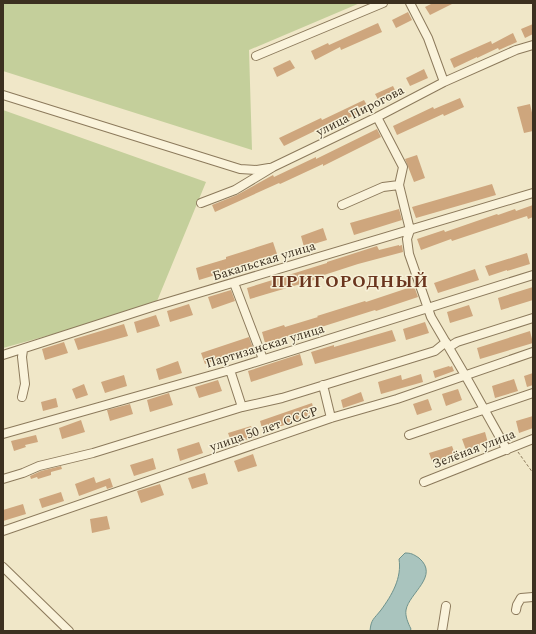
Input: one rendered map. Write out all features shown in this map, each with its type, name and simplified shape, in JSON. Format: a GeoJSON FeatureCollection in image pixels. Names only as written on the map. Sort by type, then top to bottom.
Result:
{"type":"FeatureCollection","features":[{"type":"Feature","properties":{"kind":"street"},"geometry":{"type":"LineString","coordinates":[[256,56],[383,3]]}},
{"type":"Feature","properties":{"kind":"street"},"geometry":{"type":"LineString","coordinates":[[410,3],[428,38],[444,82]]}},
{"type":"Feature","properties":{"kind":"street","name":"улица Пирогова"},"geometry":{"type":"LineString","coordinates":[[201,203],[235,190],[273,167],[377,117],[444,82],[516,50],[533,46]]}},
{"type":"Feature","properties":{"kind":"street"},"geometry":{"type":"LineString","coordinates":[[3,95],[240,169],[257,170],[273,167]]}},
{"type":"Feature","properties":{"kind":"street"},"geometry":{"type":"LineString","coordinates":[[377,117],[403,167],[399,185],[410,230],[407,239],[409,254],[422,288],[427,308],[485,410],[510,449]]}},
{"type":"Feature","properties":{"kind":"street"},"geometry":{"type":"LineString","coordinates":[[342,205],[383,187],[399,185]]}},
{"type":"Feature","properties":{"kind":"street","name":"Бакальская улица"},"geometry":{"type":"LineString","coordinates":[[3,355],[23,350],[28,346],[234,282],[533,193]]}},
{"type":"Feature","properties":{"kind":"street","name":"Партизанская улица"},"geometry":{"type":"LineString","coordinates":[[3,434],[230,370],[533,275]]}},
{"type":"Feature","properties":{"kind":"street"},"geometry":{"type":"LineString","coordinates":[[234,282],[263,359]]}},
{"type":"Feature","properties":{"kind":"street"},"geometry":{"type":"LineString","coordinates":[[3,479],[39,466],[93,453],[242,407],[282,398],[436,351],[448,345],[533,318]]}},
{"type":"Feature","properties":{"kind":"street"},"geometry":{"type":"LineString","coordinates":[[22,397],[25,384],[22,357],[23,350]]}},
{"type":"Feature","properties":{"kind":"street","name":"улица 50 лет СССР"},"geometry":{"type":"LineString","coordinates":[[3,531],[331,418],[397,399],[533,352]]}},
{"type":"Feature","properties":{"kind":"street"},"geometry":{"type":"LineString","coordinates":[[230,370],[242,407]]}},
{"type":"Feature","properties":{"kind":"street"},"geometry":{"type":"LineString","coordinates":[[323,385],[331,418]]}},
{"type":"Feature","properties":{"kind":"street"},"geometry":{"type":"LineString","coordinates":[[409,436],[533,393]]}},
{"type":"Feature","properties":{"kind":"street","name":"Зелёная улица"},"geometry":{"type":"LineString","coordinates":[[424,482],[533,439]]}},
{"type":"Feature","properties":{"kind":"street"},"geometry":{"type":"LineString","coordinates":[[3,567],[69,631]]}},
{"type":"Feature","properties":{"kind":"street"},"geometry":{"type":"LineString","coordinates":[[516,610],[517,604],[521,598],[533,597]]}},
{"type":"Feature","properties":{"kind":"street"},"geometry":{"type":"LineString","coordinates":[[442,631],[446,606]]}},
{"type":"Feature","properties":{"kind":"path"},"geometry":{"type":"LineString","coordinates":[[510,449],[533,473]]}},
{"type":"Feature","properties":{"kind":"green space"},"geometry":{"type":"Polygon","coordinates":[[[3,3],[360,3],[249,50],[252,150],[3,71],[3,3]]]}},
{"type":"Feature","properties":{"kind":"green space"},"geometry":{"type":"Polygon","coordinates":[[[3,110],[206,182],[155,306],[3,348],[3,110]]]}},
{"type":"Feature","properties":{"kind":"water"},"geometry":{"type":"Polygon","coordinates":[[[405,553],[412,554],[419,558],[425,565],[426,571],[422,584],[412,597],[406,610],[406,617],[411,629],[410,631],[370,631],[372,621],[385,604],[398,580],[400,566],[399,559],[405,553]]]}},
{"type":"Feature","properties":{"kind":"building"},"geometry":{"type":"Polygon","coordinates":[[[433,3],[454,3],[430,15],[425,7],[433,3]]]}},
{"type":"Feature","properties":{"kind":"building"},"geometry":{"type":"Polygon","coordinates":[[[408,12],[412,20],[396,28],[392,20],[408,12]]]}},
{"type":"Feature","properties":{"kind":"building"},"geometry":{"type":"Polygon","coordinates":[[[378,23],[382,32],[341,50],[340,47],[315,60],[311,51],[328,43],[329,45],[378,23]]]}},
{"type":"Feature","properties":{"kind":"building"},"geometry":{"type":"Polygon","coordinates":[[[533,24],[533,34],[525,38],[521,29],[533,24]]]}},
{"type":"Feature","properties":{"kind":"building"},"geometry":{"type":"Polygon","coordinates":[[[513,33],[517,42],[499,50],[498,48],[454,68],[450,59],[491,41],[492,44],[513,33]]]}},
{"type":"Feature","properties":{"kind":"building"},"geometry":{"type":"Polygon","coordinates":[[[290,60],[295,68],[277,77],[273,68],[290,60]]]}},
{"type":"Feature","properties":{"kind":"building"},"geometry":{"type":"Polygon","coordinates":[[[424,69],[428,78],[410,86],[406,78],[424,69]]]}},
{"type":"Feature","properties":{"kind":"building"},"geometry":{"type":"Polygon","coordinates":[[[393,86],[397,94],[380,103],[375,94],[393,86]]]}},
{"type":"Feature","properties":{"kind":"building"},"geometry":{"type":"Polygon","coordinates":[[[460,98],[464,107],[444,116],[443,114],[397,135],[393,126],[433,107],[434,109],[460,98]]]}},
{"type":"Feature","properties":{"kind":"building"},"geometry":{"type":"Polygon","coordinates":[[[364,100],[369,109],[328,127],[327,125],[284,146],[279,138],[321,118],[322,120],[364,100]]]}},
{"type":"Feature","properties":{"kind":"building"},"geometry":{"type":"Polygon","coordinates":[[[530,104],[533,117],[533,131],[524,133],[517,107],[530,104]]]}},
{"type":"Feature","properties":{"kind":"building"},"geometry":{"type":"Polygon","coordinates":[[[377,129],[381,137],[323,166],[323,164],[215,212],[212,205],[237,195],[273,175],[274,177],[316,157],[316,159],[377,129]]]}},
{"type":"Feature","properties":{"kind":"building"},"geometry":{"type":"Polygon","coordinates":[[[417,155],[425,178],[414,182],[405,159],[417,155]]]}},
{"type":"Feature","properties":{"kind":"building"},"geometry":{"type":"Polygon","coordinates":[[[492,184],[496,195],[416,218],[412,207],[492,184]]]}},
{"type":"Feature","properties":{"kind":"building"},"geometry":{"type":"Polygon","coordinates":[[[533,205],[533,217],[528,219],[527,216],[452,241],[451,239],[421,250],[417,239],[444,230],[445,232],[497,214],[498,215],[515,209],[516,211],[533,205]]]}},
{"type":"Feature","properties":{"kind":"building"},"geometry":{"type":"Polygon","coordinates":[[[399,209],[402,220],[354,235],[350,223],[399,209]]]}},
{"type":"Feature","properties":{"kind":"building"},"geometry":{"type":"Polygon","coordinates":[[[323,228],[327,240],[304,247],[301,236],[323,228]]]}},
{"type":"Feature","properties":{"kind":"building"},"geometry":{"type":"Polygon","coordinates":[[[273,242],[277,254],[221,271],[222,273],[199,280],[196,268],[273,242]]]}},
{"type":"Feature","properties":{"kind":"building"},"geometry":{"type":"Polygon","coordinates":[[[402,245],[403,252],[358,264],[324,275],[324,277],[250,299],[247,288],[377,246],[379,250],[402,245]]]}},
{"type":"Feature","properties":{"kind":"building"},"geometry":{"type":"Polygon","coordinates":[[[527,253],[530,264],[489,276],[485,266],[527,253]]]}},
{"type":"Feature","properties":{"kind":"building"},"geometry":{"type":"Polygon","coordinates":[[[475,269],[479,280],[438,293],[434,283],[475,269]]]}},
{"type":"Feature","properties":{"kind":"building"},"geometry":{"type":"Polygon","coordinates":[[[414,286],[418,297],[318,328],[295,337],[295,334],[265,343],[262,332],[284,325],[285,327],[414,286]]]}},
{"type":"Feature","properties":{"kind":"building"},"geometry":{"type":"Polygon","coordinates":[[[533,287],[533,300],[501,310],[498,298],[533,287]]]}},
{"type":"Feature","properties":{"kind":"building"},"geometry":{"type":"Polygon","coordinates":[[[231,290],[235,301],[212,309],[208,297],[231,290]]]}},
{"type":"Feature","properties":{"kind":"building"},"geometry":{"type":"Polygon","coordinates":[[[189,304],[193,315],[170,322],[167,311],[189,304]]]}},
{"type":"Feature","properties":{"kind":"building"},"geometry":{"type":"Polygon","coordinates":[[[469,305],[473,316],[450,323],[447,312],[469,305]]]}},
{"type":"Feature","properties":{"kind":"building"},"geometry":{"type":"Polygon","coordinates":[[[156,315],[160,326],[137,333],[134,322],[156,315]]]}},
{"type":"Feature","properties":{"kind":"building"},"geometry":{"type":"Polygon","coordinates":[[[425,322],[429,333],[406,340],[403,329],[425,322]]]}},
{"type":"Feature","properties":{"kind":"building"},"geometry":{"type":"Polygon","coordinates":[[[124,324],[128,336],[78,350],[74,339],[124,324]]]}},
{"type":"Feature","properties":{"kind":"building"},"geometry":{"type":"Polygon","coordinates":[[[392,330],[396,341],[315,364],[311,352],[334,345],[334,347],[392,330]]]}},
{"type":"Feature","properties":{"kind":"building"},"geometry":{"type":"Polygon","coordinates":[[[530,331],[533,343],[480,359],[477,348],[530,331]]]}},
{"type":"Feature","properties":{"kind":"building"},"geometry":{"type":"Polygon","coordinates":[[[249,337],[253,348],[205,364],[201,353],[249,337]]]}},
{"type":"Feature","properties":{"kind":"building"},"geometry":{"type":"Polygon","coordinates":[[[64,342],[68,353],[45,360],[42,349],[64,342]]]}},
{"type":"Feature","properties":{"kind":"building"},"geometry":{"type":"Polygon","coordinates":[[[300,354],[303,365],[251,382],[248,371],[300,354]]]}},
{"type":"Feature","properties":{"kind":"building"},"geometry":{"type":"Polygon","coordinates":[[[178,361],[182,373],[159,380],[156,369],[178,361]]]}},
{"type":"Feature","properties":{"kind":"building"},"geometry":{"type":"Polygon","coordinates":[[[452,366],[454,371],[435,378],[433,371],[452,366]]]}},
{"type":"Feature","properties":{"kind":"building"},"geometry":{"type":"Polygon","coordinates":[[[533,373],[533,385],[527,387],[524,376],[533,373]]]}},
{"type":"Feature","properties":{"kind":"building"},"geometry":{"type":"Polygon","coordinates":[[[421,374],[423,382],[381,394],[378,382],[401,375],[402,380],[421,374]]]}},
{"type":"Feature","properties":{"kind":"building"},"geometry":{"type":"Polygon","coordinates":[[[124,375],[127,386],[105,393],[101,382],[124,375]]]}},
{"type":"Feature","properties":{"kind":"building"},"geometry":{"type":"Polygon","coordinates":[[[514,379],[518,391],[495,398],[492,386],[514,379]]]}},
{"type":"Feature","properties":{"kind":"building"},"geometry":{"type":"Polygon","coordinates":[[[218,380],[222,391],[199,398],[195,387],[218,380]]]}},
{"type":"Feature","properties":{"kind":"building"},"geometry":{"type":"Polygon","coordinates":[[[84,384],[88,395],[76,399],[72,389],[84,384]]]}},
{"type":"Feature","properties":{"kind":"building"},"geometry":{"type":"Polygon","coordinates":[[[458,389],[462,400],[446,406],[442,394],[458,389]]]}},
{"type":"Feature","properties":{"kind":"building"},"geometry":{"type":"Polygon","coordinates":[[[361,392],[364,401],[343,408],[341,400],[361,392]]]}},
{"type":"Feature","properties":{"kind":"building"},"geometry":{"type":"Polygon","coordinates":[[[169,393],[173,405],[150,412],[147,400],[169,393]]]}},
{"type":"Feature","properties":{"kind":"building"},"geometry":{"type":"Polygon","coordinates":[[[56,398],[58,407],[43,411],[41,402],[56,398]]]}},
{"type":"Feature","properties":{"kind":"building"},"geometry":{"type":"Polygon","coordinates":[[[428,399],[432,410],[417,415],[413,404],[428,399]]]}},
{"type":"Feature","properties":{"kind":"building"},"geometry":{"type":"Polygon","coordinates":[[[312,403],[315,415],[263,432],[260,421],[312,403]]]}},
{"type":"Feature","properties":{"kind":"building"},"geometry":{"type":"Polygon","coordinates":[[[130,404],[133,414],[110,421],[107,410],[130,404]]]}},
{"type":"Feature","properties":{"kind":"building"},"geometry":{"type":"Polygon","coordinates":[[[533,416],[533,428],[519,433],[516,421],[533,416]]]}},
{"type":"Feature","properties":{"kind":"building"},"geometry":{"type":"Polygon","coordinates":[[[81,420],[85,432],[62,439],[59,428],[81,420]]]}},
{"type":"Feature","properties":{"kind":"building"},"geometry":{"type":"Polygon","coordinates":[[[251,426],[255,437],[232,444],[228,433],[251,426]]]}},
{"type":"Feature","properties":{"kind":"building"},"geometry":{"type":"Polygon","coordinates":[[[485,432],[488,443],[466,450],[462,439],[485,432]]]}},
{"type":"Feature","properties":{"kind":"building"},"geometry":{"type":"Polygon","coordinates":[[[36,435],[38,442],[25,445],[26,447],[14,451],[11,441],[36,435]]]}},
{"type":"Feature","properties":{"kind":"building"},"geometry":{"type":"Polygon","coordinates":[[[199,442],[203,453],[180,461],[177,449],[199,442]]]}},
{"type":"Feature","properties":{"kind":"building"},"geometry":{"type":"Polygon","coordinates":[[[452,446],[456,457],[433,464],[429,453],[452,446]]]}},
{"type":"Feature","properties":{"kind":"building"},"geometry":{"type":"Polygon","coordinates":[[[253,454],[257,466],[238,472],[234,461],[253,454]]]}},
{"type":"Feature","properties":{"kind":"building"},"geometry":{"type":"Polygon","coordinates":[[[153,458],[156,469],[134,476],[130,465],[153,458]]]}},
{"type":"Feature","properties":{"kind":"building"},"geometry":{"type":"Polygon","coordinates":[[[61,466],[62,469],[51,472],[51,475],[38,479],[37,477],[31,479],[30,476],[41,471],[61,466]]]}},
{"type":"Feature","properties":{"kind":"building"},"geometry":{"type":"Polygon","coordinates":[[[205,473],[208,484],[192,489],[188,478],[205,473]]]}},
{"type":"Feature","properties":{"kind":"building"},"geometry":{"type":"Polygon","coordinates":[[[94,477],[96,483],[110,478],[113,487],[107,489],[106,486],[79,496],[75,484],[94,477]]]}},
{"type":"Feature","properties":{"kind":"building"},"geometry":{"type":"Polygon","coordinates":[[[160,484],[164,495],[141,503],[137,491],[160,484]]]}},
{"type":"Feature","properties":{"kind":"building"},"geometry":{"type":"Polygon","coordinates":[[[61,492],[64,501],[42,508],[39,499],[61,492]]]}},
{"type":"Feature","properties":{"kind":"building"},"geometry":{"type":"Polygon","coordinates":[[[23,504],[26,514],[3,521],[3,510],[23,504]]]}},
{"type":"Feature","properties":{"kind":"building"},"geometry":{"type":"Polygon","coordinates":[[[107,516],[110,529],[92,533],[90,519],[107,516]]]}},
{"type":"Feature","properties":{"kind":"district","name":"ПРИГОРОДНЫЙ"},"geometry":{"type":"Point","coordinates":[350,282]}}]}
